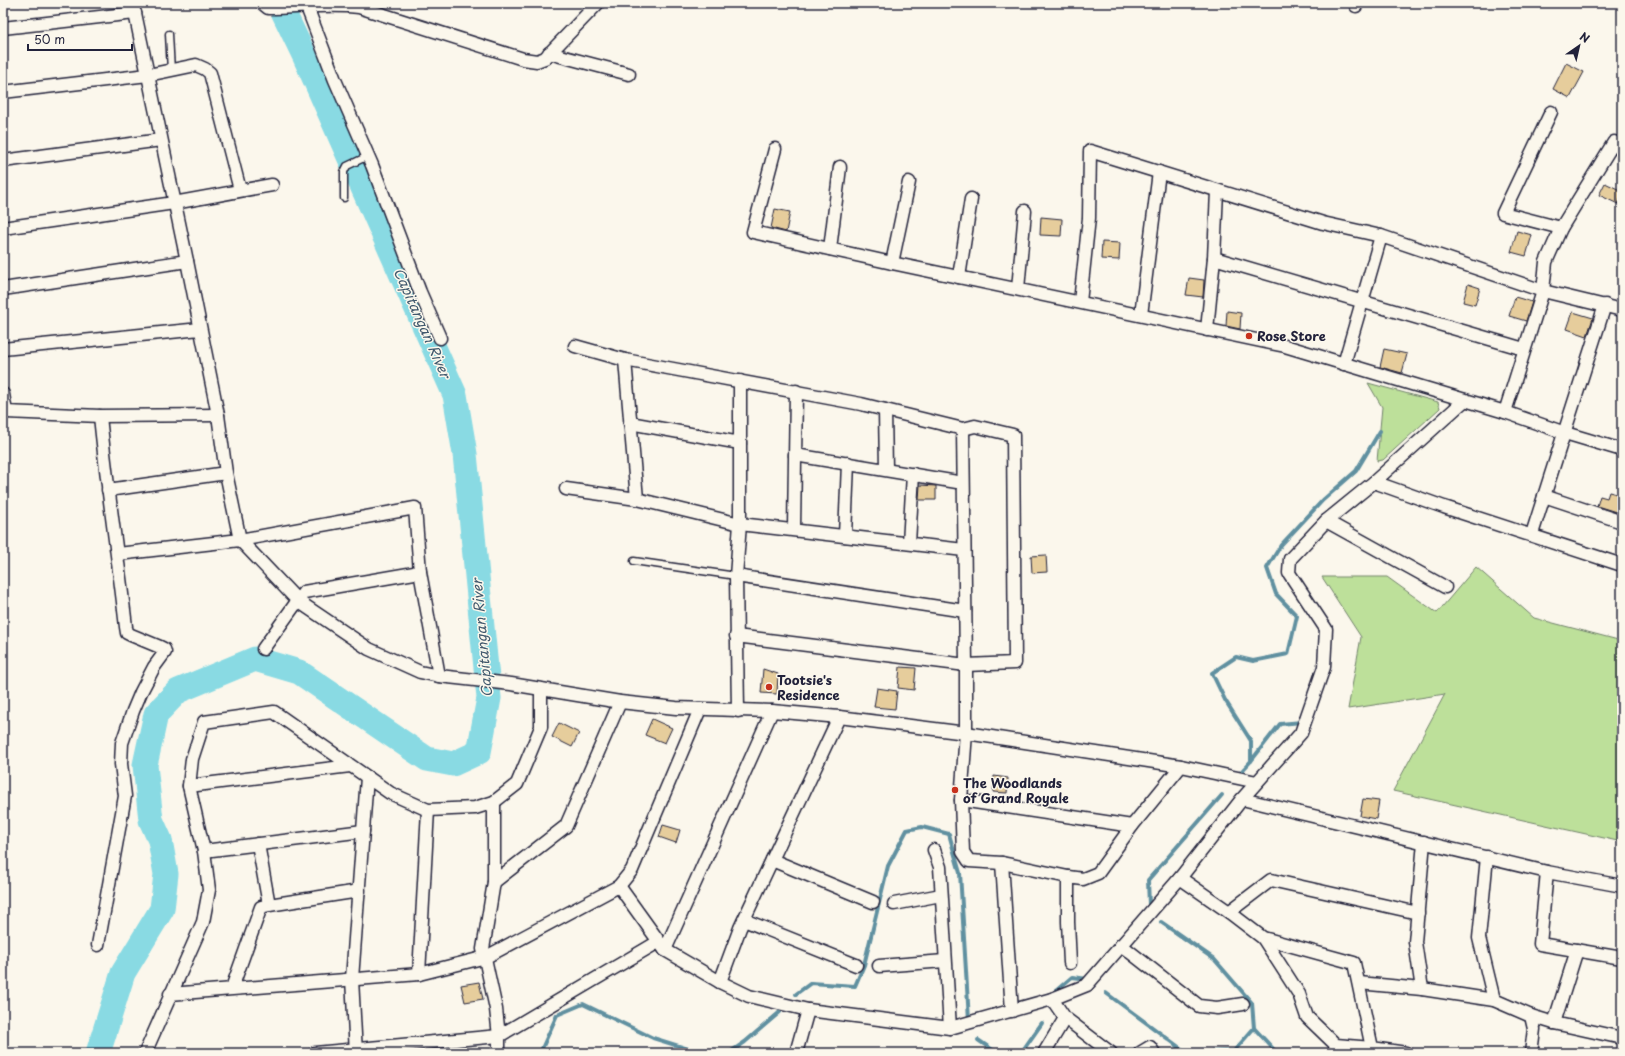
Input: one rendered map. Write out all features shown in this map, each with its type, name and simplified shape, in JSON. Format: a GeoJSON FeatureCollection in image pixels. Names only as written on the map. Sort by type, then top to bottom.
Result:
{"type":"FeatureCollection","features":[{"type":"Feature","properties":{"kind":"street"},"geometry":{"type":"LineString","coordinates":[[265,6],[303,7],[341,4],[359,6],[524,59],[537,61],[544,58],[598,3]]}},
{"type":"Feature","properties":{"kind":"street"},"geometry":{"type":"LineString","coordinates":[[303,7],[335,80],[364,158],[440,338]]}},
{"type":"Feature","properties":{"kind":"street"},"geometry":{"type":"LineString","coordinates":[[3,28],[132,8],[148,75],[187,261],[218,415],[226,474],[240,540],[298,601],[369,649],[420,672],[439,676],[512,684],[620,702],[676,708],[772,711],[839,716],[966,733],[1181,766],[1257,782]]}},
{"type":"Feature","properties":{"kind":"street"},"geometry":{"type":"LineString","coordinates":[[549,53],[629,74]]}},
{"type":"Feature","properties":{"kind":"street"},"geometry":{"type":"LineString","coordinates":[[3,92],[148,75],[196,65],[205,68],[210,73],[240,190]]}},
{"type":"Feature","properties":{"kind":"street"},"geometry":{"type":"LineString","coordinates":[[1551,112],[1503,213],[1561,228]]}},
{"type":"Feature","properties":{"kind":"street"},"geometry":{"type":"LineString","coordinates":[[3,161],[161,140]]}},
{"type":"Feature","properties":{"kind":"street"},"geometry":{"type":"LineString","coordinates":[[1505,412],[1543,290],[1546,262],[1561,228],[1614,142]]}},
{"type":"Feature","properties":{"kind":"street"},"geometry":{"type":"LineString","coordinates":[[775,149],[753,232],[830,250],[1285,346],[1505,412],[1565,433],[1622,450]]}},
{"type":"Feature","properties":{"kind":"street"},"geometry":{"type":"LineString","coordinates":[[1080,302],[1089,218],[1090,151],[1323,223],[1381,236],[1543,290],[1622,310]]}},
{"type":"Feature","properties":{"kind":"street"},"geometry":{"type":"LineString","coordinates":[[830,250],[840,167]]}},
{"type":"Feature","properties":{"kind":"street"},"geometry":{"type":"LineString","coordinates":[[1141,315],[1159,172]]}},
{"type":"Feature","properties":{"kind":"street"},"geometry":{"type":"LineString","coordinates":[[892,263],[909,182]]}},
{"type":"Feature","properties":{"kind":"street"},"geometry":{"type":"LineString","coordinates":[[3,228],[174,203],[272,185]]}},
{"type":"Feature","properties":{"kind":"street"},"geometry":{"type":"LineString","coordinates":[[1207,330],[1214,258],[1217,191]]}},
{"type":"Feature","properties":{"kind":"street"},"geometry":{"type":"LineString","coordinates":[[959,277],[971,199]]}},
{"type":"Feature","properties":{"kind":"street"},"geometry":{"type":"LineString","coordinates":[[1018,289],[1025,211]]}},
{"type":"Feature","properties":{"kind":"street"},"geometry":{"type":"LineString","coordinates":[[1344,364],[1381,236]]}},
{"type":"Feature","properties":{"kind":"street"},"geometry":{"type":"LineString","coordinates":[[1214,258],[1524,349]]}},
{"type":"Feature","properties":{"kind":"street"},"geometry":{"type":"LineString","coordinates":[[3,289],[187,261]]}},
{"type":"Feature","properties":{"kind":"street"},"geometry":{"type":"LineString","coordinates":[[1532,534],[1605,305]]}},
{"type":"Feature","properties":{"kind":"street"},"geometry":{"type":"LineString","coordinates":[[3,349],[200,329]]}},
{"type":"Feature","properties":{"kind":"street"},"geometry":{"type":"LineString","coordinates":[[575,346],[625,360],[796,391],[886,410],[962,429],[975,426],[1013,435],[1015,663],[966,665],[736,636]]}},
{"type":"Feature","properties":{"kind":"street"},"geometry":{"type":"LineString","coordinates":[[625,360],[638,499]]}},
{"type":"Feature","properties":{"kind":"street"},"geometry":{"type":"LineString","coordinates":[[738,711],[736,576],[740,524],[740,381]]}},
{"type":"Feature","properties":{"kind":"street"},"geometry":{"type":"LineString","coordinates":[[794,529],[796,391]]}},
{"type":"Feature","properties":{"kind":"street"},"geometry":{"type":"LineString","coordinates":[[3,394],[6,412],[100,416],[218,415]]}},
{"type":"Feature","properties":{"kind":"street"},"geometry":{"type":"LineString","coordinates":[[619,886],[661,946],[720,982],[750,996],[808,1010],[950,1028],[1052,999],[1087,985],[1180,878],[1242,799],[1301,733],[1324,667],[1326,629],[1289,573],[1290,559],[1326,521],[1374,482],[1465,400]]}},
{"type":"Feature","properties":{"kind":"street"},"geometry":{"type":"LineString","coordinates":[[886,410],[886,470]]}},
{"type":"Feature","properties":{"kind":"street"},"geometry":{"type":"LineString","coordinates":[[98,945],[125,796],[121,764],[122,743],[141,692],[154,667],[165,652],[160,646],[128,633],[126,627],[100,416]]}},
{"type":"Feature","properties":{"kind":"street"},"geometry":{"type":"LineString","coordinates":[[630,423],[740,443]]}},
{"type":"Feature","properties":{"kind":"street"},"geometry":{"type":"LineString","coordinates":[[962,429],[966,665],[966,733],[961,800],[963,852],[969,861],[1002,863],[1083,879],[1098,873],[1132,826],[1181,766]]}},
{"type":"Feature","properties":{"kind":"street"},"geometry":{"type":"LineString","coordinates":[[795,455],[963,483]]}},
{"type":"Feature","properties":{"kind":"street"},"geometry":{"type":"LineString","coordinates":[[845,536],[848,463]]}},
{"type":"Feature","properties":{"kind":"street"},"geometry":{"type":"LineString","coordinates":[[108,490],[226,474]]}},
{"type":"Feature","properties":{"kind":"street"},"geometry":{"type":"LineString","coordinates":[[909,543],[913,474]]}},
{"type":"Feature","properties":{"kind":"street"},"geometry":{"type":"LineString","coordinates":[[1374,482],[1444,507],[1532,534],[1622,565]]}},
{"type":"Feature","properties":{"kind":"street"},"geometry":{"type":"LineString","coordinates":[[566,489],[638,499],[740,524],[794,529],[964,550]]}},
{"type":"Feature","properties":{"kind":"street"},"geometry":{"type":"LineString","coordinates":[[1544,496],[1622,522]]}},
{"type":"Feature","properties":{"kind":"street"},"geometry":{"type":"LineString","coordinates":[[118,554],[240,540],[415,508],[420,572],[439,676]]}},
{"type":"Feature","properties":{"kind":"street"},"geometry":{"type":"LineString","coordinates":[[1326,521],[1445,587]]}},
{"type":"Feature","properties":{"kind":"street"},"geometry":{"type":"LineString","coordinates":[[263,649],[304,592],[420,572]]}},
{"type":"Feature","properties":{"kind":"street"},"geometry":{"type":"LineString","coordinates":[[736,576],[965,611]]}},
{"type":"Feature","properties":{"kind":"street"},"geometry":{"type":"LineString","coordinates":[[145,1053],[203,922],[209,890],[204,851],[188,786],[192,759],[204,722],[274,712],[390,793],[428,810],[475,808],[494,802],[517,784],[541,727],[541,689]]}},
{"type":"Feature","properties":{"kind":"street"},"geometry":{"type":"LineString","coordinates":[[494,882],[566,826],[620,702]]}},
{"type":"Feature","properties":{"kind":"street"},"geometry":{"type":"LineString","coordinates":[[170,994],[419,974],[486,957],[619,886],[632,870],[700,709]]}},
{"type":"Feature","properties":{"kind":"street"},"geometry":{"type":"LineString","coordinates":[[315,1053],[357,1051],[499,1036],[661,946],[772,711]]}},
{"type":"Feature","properties":{"kind":"street"},"geometry":{"type":"LineString","coordinates":[[720,982],[744,920],[839,716]]}},
{"type":"Feature","properties":{"kind":"street"},"geometry":{"type":"LineString","coordinates":[[188,786],[350,766]]}},
{"type":"Feature","properties":{"kind":"street"},"geometry":{"type":"LineString","coordinates":[[357,1051],[352,979],[367,777]]}},
{"type":"Feature","properties":{"kind":"street"},"geometry":{"type":"LineString","coordinates":[[1242,799],[1547,872],[1622,886]]}},
{"type":"Feature","properties":{"kind":"street"},"geometry":{"type":"LineString","coordinates":[[961,800],[1132,826]]}},
{"type":"Feature","properties":{"kind":"street"},"geometry":{"type":"LineString","coordinates":[[494,802],[494,882],[483,949],[486,957],[496,1008],[499,1053]]}},
{"type":"Feature","properties":{"kind":"street"},"geometry":{"type":"LineString","coordinates":[[419,974],[428,810]]}},
{"type":"Feature","properties":{"kind":"street"},"geometry":{"type":"LineString","coordinates":[[204,851],[363,832]]}},
{"type":"Feature","properties":{"kind":"street"},"geometry":{"type":"LineString","coordinates":[[1422,989],[1415,942],[1424,842]]}},
{"type":"Feature","properties":{"kind":"street"},"geometry":{"type":"LineString","coordinates":[[258,844],[269,905]]}},
{"type":"Feature","properties":{"kind":"street"},"geometry":{"type":"LineString","coordinates":[[934,850],[940,867],[950,1028]]}},
{"type":"Feature","properties":{"kind":"street"},"geometry":{"type":"LineString","coordinates":[[1487,857],[1479,938],[1494,1000]]}},
{"type":"Feature","properties":{"kind":"street"},"geometry":{"type":"LineString","coordinates":[[772,860],[873,902]]}},
{"type":"Feature","properties":{"kind":"street"},"geometry":{"type":"LineString","coordinates":[[1002,863],[1012,1010]]}},
{"type":"Feature","properties":{"kind":"street"},"geometry":{"type":"LineString","coordinates":[[1547,872],[1540,944],[1622,958]]}},
{"type":"Feature","properties":{"kind":"street"},"geometry":{"type":"LineString","coordinates":[[1068,877],[1070,963]]}},
{"type":"Feature","properties":{"kind":"street"},"geometry":{"type":"LineString","coordinates":[[1180,878],[1263,938],[1299,994],[1306,1017],[1336,1045],[1406,1053]]}},
{"type":"Feature","properties":{"kind":"street"},"geometry":{"type":"LineString","coordinates":[[1229,912],[1272,880],[1418,913]]}},
{"type":"Feature","properties":{"kind":"street"},"geometry":{"type":"LineString","coordinates":[[232,988],[262,907],[359,891]]}},
{"type":"Feature","properties":{"kind":"street"},"geometry":{"type":"LineString","coordinates":[[894,904],[941,895]]}},
{"type":"Feature","properties":{"kind":"street"},"geometry":{"type":"LineString","coordinates":[[744,920],[856,965]]}},
{"type":"Feature","properties":{"kind":"street"},"geometry":{"type":"LineString","coordinates":[[1263,938],[1354,963],[1372,1048]]}},
{"type":"Feature","properties":{"kind":"street"},"geometry":{"type":"LineString","coordinates":[[1121,945],[1199,1006],[1217,1008],[1243,1004]]}},
{"type":"Feature","properties":{"kind":"street"},"geometry":{"type":"LineString","coordinates":[[1554,1023],[1577,950]]}},
{"type":"Feature","properties":{"kind":"street"},"geometry":{"type":"LineString","coordinates":[[879,966],[945,962]]}},
{"type":"Feature","properties":{"kind":"street"},"geometry":{"type":"LineString","coordinates":[[1359,983],[1422,989],[1494,1000],[1531,1016],[1554,1023],[1622,1038]]}},
{"type":"Feature","properties":{"kind":"street"},"geometry":{"type":"LineString","coordinates":[[1052,999],[1065,1018],[1111,1053]]}},
{"type":"Feature","properties":{"kind":"street"},"geometry":{"type":"LineString","coordinates":[[796,1053],[808,1010]]}},
{"type":"Feature","properties":{"kind":"street"},"geometry":{"type":"LineString","coordinates":[[1531,1016],[1534,1029],[1531,1053]]}},
{"type":"Feature","properties":{"kind":"street"},"geometry":{"type":"LineString","coordinates":[[1044,1053],[1065,1018]]}},
{"type":"Feature","properties":{"kind":"street"},"geometry":{"type":"LineString","coordinates":[[1140,1053],[1150,1047],[1154,1053]]}},
{"type":"Feature","properties":{"kind":"lane"},"geometry":{"type":"LineString","coordinates":[[169,34],[170,71]]}},
{"type":"Feature","properties":{"kind":"lane"},"geometry":{"type":"LineString","coordinates":[[344,198],[344,172],[346,166],[364,158]]}},
{"type":"Feature","properties":{"kind":"lane"},"geometry":{"type":"LineString","coordinates":[[634,561],[736,576]]}},
{"type":"Feature","properties":{"kind":"green space"},"geometry":{"type":"Polygon","coordinates":[[[1368,383],[1438,402],[1440,408],[1383,460],[1377,461],[1382,407],[1368,383]]]}},
{"type":"Feature","properties":{"kind":"green space"},"geometry":{"type":"Polygon","coordinates":[[[1476,567],[1534,618],[1622,641],[1622,842],[1393,791],[1445,694],[1348,709],[1361,637],[1322,577],[1387,577],[1437,613],[1476,567]]]}},
{"type":"Feature","properties":{"kind":"building"},"geometry":{"type":"Polygon","coordinates":[[[1566,63],[1584,72],[1570,98],[1553,89],[1566,63]]]}},
{"type":"Feature","properties":{"kind":"building"},"geometry":{"type":"Polygon","coordinates":[[[1605,183],[1622,191],[1618,204],[1599,195],[1605,183]]]}},
{"type":"Feature","properties":{"kind":"building"},"geometry":{"type":"Polygon","coordinates":[[[775,209],[790,212],[786,232],[771,228],[775,209]]]}},
{"type":"Feature","properties":{"kind":"building"},"geometry":{"type":"Polygon","coordinates":[[[1041,217],[1062,219],[1061,236],[1040,235],[1041,217]]]}},
{"type":"Feature","properties":{"kind":"building"},"geometry":{"type":"Polygon","coordinates":[[[1517,231],[1532,235],[1526,256],[1511,252],[1517,231]]]}},
{"type":"Feature","properties":{"kind":"building"},"geometry":{"type":"Polygon","coordinates":[[[1102,242],[1120,243],[1119,260],[1101,259],[1102,242]]]}},
{"type":"Feature","properties":{"kind":"building"},"geometry":{"type":"Polygon","coordinates":[[[1189,278],[1204,280],[1203,297],[1186,295],[1189,278]]]}},
{"type":"Feature","properties":{"kind":"building"},"geometry":{"type":"Polygon","coordinates":[[[1468,284],[1480,288],[1475,305],[1463,302],[1468,284]]]}},
{"type":"Feature","properties":{"kind":"building"},"geometry":{"type":"Polygon","coordinates":[[[1515,297],[1532,302],[1526,321],[1509,316],[1515,297]]]}},
{"type":"Feature","properties":{"kind":"building"},"geometry":{"type":"Polygon","coordinates":[[[1227,311],[1241,313],[1240,329],[1226,326],[1227,311]]]}},
{"type":"Feature","properties":{"kind":"building"},"geometry":{"type":"Polygon","coordinates":[[[1573,312],[1593,318],[1587,336],[1567,329],[1573,312]]]}},
{"type":"Feature","properties":{"kind":"building"},"geometry":{"type":"Polygon","coordinates":[[[1384,349],[1407,354],[1402,373],[1380,367],[1384,349]]]}},
{"type":"Feature","properties":{"kind":"building"},"geometry":{"type":"Polygon","coordinates":[[[920,485],[936,486],[936,500],[919,500],[920,485]]]}},
{"type":"Feature","properties":{"kind":"building"},"geometry":{"type":"Polygon","coordinates":[[[1609,492],[1621,495],[1616,512],[1597,506],[1600,496],[1607,498],[1609,492]]]}},
{"type":"Feature","properties":{"kind":"building"},"geometry":{"type":"Polygon","coordinates":[[[1046,555],[1047,572],[1032,573],[1031,556],[1046,555]]]}},
{"type":"Feature","properties":{"kind":"building"},"geometry":{"type":"Polygon","coordinates":[[[900,667],[916,668],[914,690],[898,688],[900,667]]]}},
{"type":"Feature","properties":{"kind":"building","name":"Tootsie's Residence"},"geometry":{"type":"Polygon","coordinates":[[[763,669],[778,674],[777,694],[761,693],[763,669]]]}},
{"type":"Feature","properties":{"kind":"building"},"geometry":{"type":"Polygon","coordinates":[[[877,688],[897,691],[895,709],[874,707],[877,688]]]}},
{"type":"Feature","properties":{"kind":"building"},"geometry":{"type":"Polygon","coordinates":[[[652,719],[672,728],[665,743],[645,735],[652,719]]]}},
{"type":"Feature","properties":{"kind":"building"},"geometry":{"type":"Polygon","coordinates":[[[559,723],[579,733],[572,747],[552,737],[559,723]]]}},
{"type":"Feature","properties":{"kind":"building"},"geometry":{"type":"Polygon","coordinates":[[[994,776],[1008,778],[1007,793],[993,792],[994,776]]]}},
{"type":"Feature","properties":{"kind":"building"},"geometry":{"type":"Polygon","coordinates":[[[1363,799],[1379,801],[1376,819],[1360,816],[1363,799]]]}},
{"type":"Feature","properties":{"kind":"building"},"geometry":{"type":"Polygon","coordinates":[[[663,825],[680,830],[676,843],[659,837],[663,825]]]}},
{"type":"Feature","properties":{"kind":"building"},"geometry":{"type":"Polygon","coordinates":[[[479,982],[483,999],[465,1002],[461,985],[479,982]]]}},
{"type":"Feature","properties":{"kind":"waterway","name":"Capitangan River"},"geometry":{"type":"LineString","coordinates":[[98,1053],[123,973],[162,909],[166,874],[160,840],[151,820],[145,765],[156,714],[178,691],[255,659],[299,672],[427,759],[453,764],[479,752],[489,698],[465,454],[455,395],[304,55],[279,3]]}},
{"type":"Feature","properties":{"kind":"waterway"},"geometry":{"type":"LineString","coordinates":[[1239,774],[1251,761],[1251,741],[1225,700],[1212,673],[1236,657],[1253,661],[1288,654],[1297,616],[1276,594],[1267,568],[1281,545],[1323,500],[1356,471],[1380,431]]}},
{"type":"Feature","properties":{"kind":"waterway"},"geometry":{"type":"LineString","coordinates":[[1251,761],[1280,724],[1302,722]]}},
{"type":"Feature","properties":{"kind":"waterway"},"geometry":{"type":"LineString","coordinates":[[1149,905],[1148,880],[1222,795]]}},
{"type":"Feature","properties":{"kind":"waterway"},"geometry":{"type":"LineString","coordinates":[[796,994],[811,983],[855,986],[864,965],[888,866],[907,830],[922,827],[949,834],[960,873],[969,1020]]}},
{"type":"Feature","properties":{"kind":"waterway"},"geometry":{"type":"LineString","coordinates":[[1106,993],[1187,1053],[1234,1051],[1254,1028],[1252,1003],[1214,959],[1161,922]]}},
{"type":"Feature","properties":{"kind":"waterway"},"geometry":{"type":"LineString","coordinates":[[1051,995],[1072,977],[1088,979]]}},
{"type":"Feature","properties":{"kind":"waterway"},"geometry":{"type":"LineString","coordinates":[[540,1053],[557,1015],[583,1004],[653,1038],[701,1053]]}},
{"type":"Feature","properties":{"kind":"waterway"},"geometry":{"type":"LineString","coordinates":[[729,1053],[745,1042],[780,1012]]}},
{"type":"Feature","properties":{"kind":"waterway"},"geometry":{"type":"LineString","coordinates":[[1021,1053],[1042,1023]]}},
{"type":"Feature","properties":{"kind":"waterway"},"geometry":{"type":"LineString","coordinates":[[1254,1028],[1277,1053]]}},
{"type":"Feature","properties":{"kind":"waterway"},"geometry":{"type":"LineString","coordinates":[[978,1040],[997,1053]]}},
{"type":"Feature","properties":{"kind":"place","name":"Rose Store"},"geometry":{"type":"Point","coordinates":[1249,336]}},
{"type":"Feature","properties":{"kind":"place","name":"Tootsie's Residence"},"geometry":{"type":"Point","coordinates":[769,687]}},
{"type":"Feature","properties":{"kind":"place","name":"The Woodlands of Grand Royale"},"geometry":{"type":"Point","coordinates":[955,790]}}]}
